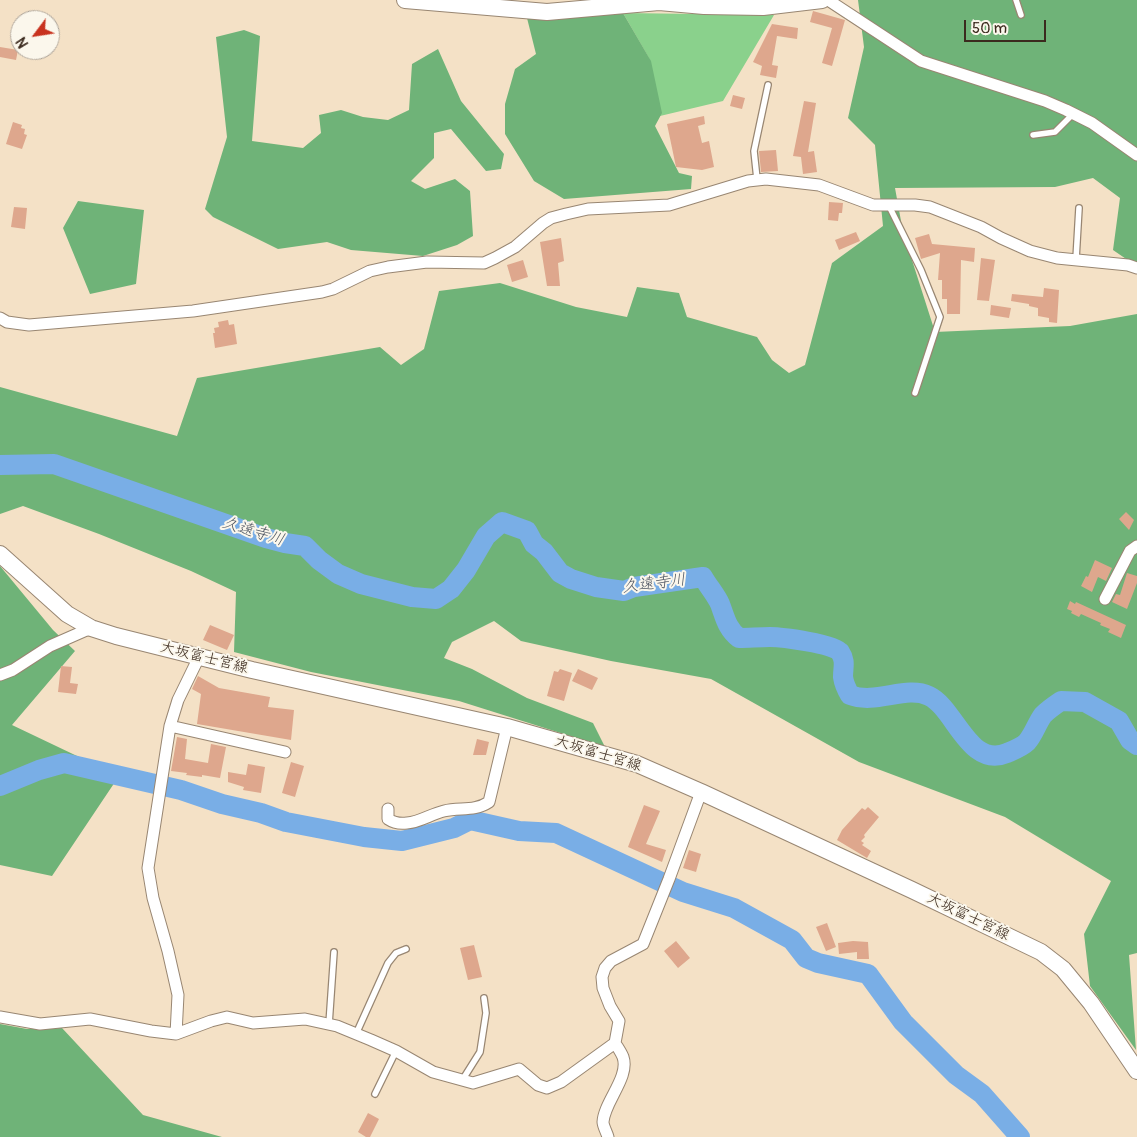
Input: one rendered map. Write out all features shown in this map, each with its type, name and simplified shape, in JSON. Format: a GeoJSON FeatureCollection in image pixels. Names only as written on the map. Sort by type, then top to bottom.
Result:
{"type":"FeatureCollection","features":[{"type":"Feature","properties":{"kind":"main road"},"geometry":{"type":"LineString","coordinates":[[405,0],[547,12],[659,2],[704,6],[763,7],[822,0]]}},
{"type":"Feature","properties":{"kind":"main road","name":"大坂富士宮線"},"geometry":{"type":"LineString","coordinates":[[0,554],[67,614],[91,628],[199,657],[507,727],[637,764],[701,792],[1041,952],[1063,969],[1091,1003],[1137,1071]]}},
{"type":"Feature","properties":{"kind":"street"},"geometry":{"type":"LineString","coordinates":[[828,0],[920,61],[1045,101],[1092,124],[1137,155]]}},
{"type":"Feature","properties":{"kind":"street"},"geometry":{"type":"LineString","coordinates":[[0,318],[7,322],[29,325],[192,311],[322,292],[370,272],[388,267],[427,262],[484,263],[515,247],[543,223],[558,216],[588,209],[669,206],[757,179],[785,180],[819,185],[873,205],[930,207],[981,227],[1030,251],[1057,258],[1137,268]]}},
{"type":"Feature","properties":{"kind":"street"},"geometry":{"type":"LineString","coordinates":[[1105,599],[1130,551],[1137,546]]}},
{"type":"Feature","properties":{"kind":"street"},"geometry":{"type":"LineString","coordinates":[[0,675],[13,670],[50,646],[91,628]]}},
{"type":"Feature","properties":{"kind":"street"},"geometry":{"type":"LineString","coordinates":[[176,1034],[178,995],[153,898],[148,868],[170,726],[178,700],[199,657]]}},
{"type":"Feature","properties":{"kind":"street"},"geometry":{"type":"LineString","coordinates":[[170,726],[285,752]]}},
{"type":"Feature","properties":{"kind":"street"},"geometry":{"type":"LineString","coordinates":[[388,809],[388,819],[394,822],[408,823],[420,821],[446,810],[480,808],[489,802],[507,727]]}},
{"type":"Feature","properties":{"kind":"street"},"geometry":{"type":"LineString","coordinates":[[608,1137],[603,1122],[607,1108],[617,1088],[624,1059],[615,1043],[619,1021],[610,1006],[603,988],[602,977],[604,968],[611,961],[643,944],[701,792]]}},
{"type":"Feature","properties":{"kind":"street"},"geometry":{"type":"LineString","coordinates":[[0,1017],[40,1024],[90,1019],[176,1034],[227,1017],[252,1023],[305,1019],[329,1024],[356,1034],[396,1051],[433,1072],[473,1083],[519,1069],[538,1086],[547,1088],[561,1082],[615,1043]]}},
{"type":"Feature","properties":{"kind":"lane"},"geometry":{"type":"LineString","coordinates":[[1016,0],[1021,15]]}},
{"type":"Feature","properties":{"kind":"lane"},"geometry":{"type":"LineString","coordinates":[[757,179],[754,151],[768,85]]}},
{"type":"Feature","properties":{"kind":"lane"},"geometry":{"type":"LineString","coordinates":[[1033,135],[1055,132],[1072,114]]}},
{"type":"Feature","properties":{"kind":"lane"},"geometry":{"type":"LineString","coordinates":[[888,205],[921,270],[940,317],[915,393]]}},
{"type":"Feature","properties":{"kind":"lane"},"geometry":{"type":"LineString","coordinates":[[1076,259],[1079,208]]}},
{"type":"Feature","properties":{"kind":"lane"},"geometry":{"type":"LineString","coordinates":[[356,1034],[388,963],[396,953],[406,949]]}},
{"type":"Feature","properties":{"kind":"lane"},"geometry":{"type":"LineString","coordinates":[[329,1024],[334,952]]}},
{"type":"Feature","properties":{"kind":"lane"},"geometry":{"type":"LineString","coordinates":[[463,1079],[480,1052],[486,1013],[484,998]]}},
{"type":"Feature","properties":{"kind":"lane"},"geometry":{"type":"LineString","coordinates":[[375,1094],[396,1051]]}},
{"type":"Feature","properties":{"kind":"green space"},"geometry":{"type":"Polygon","coordinates":[[[858,0],[1137,0],[1137,264],[1132,263],[1113,250],[1120,198],[1093,178],[1055,187],[895,188],[903,232],[935,332],[1070,326],[1137,314],[1137,953],[1129,955],[1136,1050],[1090,986],[1084,934],[1111,881],[1005,817],[859,762],[711,679],[611,661],[521,641],[494,621],[452,642],[444,658],[472,669],[527,698],[593,723],[605,747],[459,701],[311,672],[234,652],[236,592],[191,571],[23,506],[0,514],[0,387],[177,436],[197,378],[380,347],[401,365],[424,349],[439,291],[500,283],[576,307],[627,317],[637,287],[679,293],[687,317],[757,337],[772,360],[789,373],[805,365],[832,263],[883,226],[875,145],[848,118],[864,47],[858,0]]]}},
{"type":"Feature","properties":{"kind":"green space"},"geometry":{"type":"Polygon","coordinates":[[[623,13],[774,15],[723,101],[660,116],[649,58],[623,13]]]}},
{"type":"Feature","properties":{"kind":"green space"},"geometry":{"type":"Polygon","coordinates":[[[623,13],[651,61],[662,113],[655,126],[679,173],[692,176],[691,189],[564,199],[534,181],[505,134],[505,104],[515,69],[536,54],[527,18],[623,13]]]}},
{"type":"Feature","properties":{"kind":"green space"},"geometry":{"type":"Polygon","coordinates":[[[244,30],[260,36],[252,141],[303,148],[321,133],[319,115],[341,110],[363,117],[388,120],[409,110],[412,64],[438,49],[461,101],[504,154],[501,169],[486,171],[451,129],[434,133],[434,158],[411,181],[425,189],[455,179],[470,191],[473,236],[457,245],[423,256],[351,250],[327,242],[278,249],[213,217],[205,209],[227,137],[216,37],[244,30]]]}},
{"type":"Feature","properties":{"kind":"green space"},"geometry":{"type":"Polygon","coordinates":[[[78,201],[144,210],[136,284],[90,294],[63,228],[78,201]]]}},
{"type":"Feature","properties":{"kind":"green space"},"geometry":{"type":"Polygon","coordinates":[[[0,566],[53,630],[75,651],[12,725],[119,776],[52,876],[0,865],[0,566]]]}},
{"type":"Feature","properties":{"kind":"green space"},"geometry":{"type":"Polygon","coordinates":[[[0,1024],[27,1029],[62,1028],[143,1115],[222,1137],[0,1137],[0,1024]]]}},
{"type":"Feature","properties":{"kind":"building"},"geometry":{"type":"Polygon","coordinates":[[[813,11],[845,20],[832,66],[822,63],[832,28],[810,22],[813,11]]]}},
{"type":"Feature","properties":{"kind":"building"},"geometry":{"type":"Polygon","coordinates":[[[772,24],[798,28],[797,39],[777,36],[772,65],[778,66],[776,78],[760,75],[762,66],[753,62],[772,24]]]}},
{"type":"Feature","properties":{"kind":"building"},"geometry":{"type":"Polygon","coordinates":[[[0,47],[10,49],[10,59],[0,57],[0,47]]]}},
{"type":"Feature","properties":{"kind":"building"},"geometry":{"type":"Polygon","coordinates":[[[733,95],[745,98],[742,109],[730,106],[733,95]]]}},
{"type":"Feature","properties":{"kind":"building"},"geometry":{"type":"Polygon","coordinates":[[[804,101],[816,103],[808,152],[814,151],[817,172],[803,174],[801,157],[793,156],[804,101]]]}},
{"type":"Feature","properties":{"kind":"building"},"geometry":{"type":"Polygon","coordinates":[[[704,116],[705,124],[698,126],[702,143],[709,141],[714,167],[702,170],[676,167],[667,124],[704,116]]]}},
{"type":"Feature","properties":{"kind":"building"},"geometry":{"type":"Polygon","coordinates":[[[13,122],[22,125],[21,128],[25,129],[24,134],[27,135],[22,149],[6,144],[13,122]]]}},
{"type":"Feature","properties":{"kind":"building"},"geometry":{"type":"Polygon","coordinates":[[[776,150],[778,171],[761,172],[759,151],[776,150]]]}},
{"type":"Feature","properties":{"kind":"building"},"geometry":{"type":"Polygon","coordinates":[[[829,202],[843,203],[842,213],[839,213],[838,221],[828,220],[829,202]]]}},
{"type":"Feature","properties":{"kind":"building"},"geometry":{"type":"Polygon","coordinates":[[[14,207],[27,208],[25,229],[11,227],[14,207]]]}},
{"type":"Feature","properties":{"kind":"building"},"geometry":{"type":"Polygon","coordinates":[[[856,232],[860,241],[839,250],[835,240],[856,232]]]}},
{"type":"Feature","properties":{"kind":"building"},"geometry":{"type":"Polygon","coordinates":[[[929,234],[932,244],[975,248],[974,262],[961,260],[960,314],[947,314],[947,299],[942,299],[942,280],[938,280],[940,253],[921,259],[915,238],[929,234]]]}},
{"type":"Feature","properties":{"kind":"building"},"geometry":{"type":"Polygon","coordinates":[[[561,238],[564,261],[558,263],[560,286],[547,286],[540,242],[561,238]]]}},
{"type":"Feature","properties":{"kind":"building"},"geometry":{"type":"Polygon","coordinates":[[[981,258],[995,260],[989,301],[977,300],[981,258]]]}},
{"type":"Feature","properties":{"kind":"building"},"geometry":{"type":"Polygon","coordinates":[[[523,260],[528,277],[512,282],[507,265],[523,260]]]}},
{"type":"Feature","properties":{"kind":"building"},"geometry":{"type":"Polygon","coordinates":[[[1044,288],[1059,290],[1057,323],[1049,322],[1049,318],[1038,316],[1038,308],[1029,306],[1029,304],[1011,301],[1012,294],[1043,297],[1044,288]]]}},
{"type":"Feature","properties":{"kind":"building"},"geometry":{"type":"Polygon","coordinates":[[[991,305],[1011,308],[1009,318],[990,315],[991,305]]]}},
{"type":"Feature","properties":{"kind":"building"},"geometry":{"type":"Polygon","coordinates":[[[228,320],[229,325],[234,324],[237,344],[215,348],[214,328],[219,327],[218,322],[228,320]]]}},
{"type":"Feature","properties":{"kind":"building"},"geometry":{"type":"Polygon","coordinates":[[[1126,512],[1134,520],[1129,530],[1119,519],[1126,512]]]}},
{"type":"Feature","properties":{"kind":"building"},"geometry":{"type":"Polygon","coordinates":[[[1095,560],[1112,568],[1106,581],[1098,577],[1092,592],[1081,586],[1086,576],[1088,577],[1095,560]]]}},
{"type":"Feature","properties":{"kind":"building"},"geometry":{"type":"Polygon","coordinates":[[[1127,573],[1137,576],[1137,583],[1127,609],[1112,602],[1116,594],[1120,595],[1127,573]]]}},
{"type":"Feature","properties":{"kind":"building"},"geometry":{"type":"Polygon","coordinates":[[[1070,601],[1126,625],[1121,638],[1108,632],[1110,629],[1100,625],[1101,623],[1081,614],[1079,617],[1071,613],[1072,611],[1067,609],[1070,601]]]}},
{"type":"Feature","properties":{"kind":"building"},"geometry":{"type":"Polygon","coordinates":[[[210,625],[234,635],[227,650],[203,640],[210,625]]]}},
{"type":"Feature","properties":{"kind":"building"},"geometry":{"type":"Polygon","coordinates":[[[61,666],[72,667],[70,683],[78,684],[76,694],[58,692],[61,666]]]}},
{"type":"Feature","properties":{"kind":"building"},"geometry":{"type":"Polygon","coordinates":[[[560,669],[572,673],[564,701],[547,696],[554,671],[558,672],[560,669]]]}},
{"type":"Feature","properties":{"kind":"building"},"geometry":{"type":"Polygon","coordinates":[[[578,669],[598,678],[592,690],[572,681],[578,669]]]}},
{"type":"Feature","properties":{"kind":"building"},"geometry":{"type":"Polygon","coordinates":[[[198,676],[219,688],[270,697],[268,707],[294,710],[291,740],[197,724],[201,694],[192,689],[198,676]]]}},
{"type":"Feature","properties":{"kind":"building"},"geometry":{"type":"Polygon","coordinates":[[[177,737],[187,739],[185,759],[208,763],[211,744],[226,747],[220,778],[186,775],[187,773],[171,771],[177,737]]]}},
{"type":"Feature","properties":{"kind":"building"},"geometry":{"type":"Polygon","coordinates":[[[477,739],[489,742],[486,755],[473,755],[477,739]]]}},
{"type":"Feature","properties":{"kind":"building"},"geometry":{"type":"Polygon","coordinates":[[[291,762],[304,766],[295,797],[282,793],[291,762]]]}},
{"type":"Feature","properties":{"kind":"building"},"geometry":{"type":"Polygon","coordinates":[[[248,764],[265,767],[261,793],[243,790],[244,787],[228,782],[228,772],[246,775],[248,764]]]}},
{"type":"Feature","properties":{"kind":"building"},"geometry":{"type":"Polygon","coordinates":[[[644,805],[660,811],[646,844],[666,850],[662,862],[628,847],[644,805]]]}},
{"type":"Feature","properties":{"kind":"building"},"geometry":{"type":"Polygon","coordinates":[[[868,807],[879,817],[861,841],[864,843],[862,845],[871,851],[867,858],[837,840],[842,830],[862,808],[865,810],[868,807]]]}},
{"type":"Feature","properties":{"kind":"building"},"geometry":{"type":"Polygon","coordinates":[[[689,850],[701,854],[696,872],[683,868],[689,850]]]}},
{"type":"Feature","properties":{"kind":"building"},"geometry":{"type":"Polygon","coordinates":[[[827,923],[836,947],[826,951],[816,927],[827,923]]]}},
{"type":"Feature","properties":{"kind":"building"},"geometry":{"type":"Polygon","coordinates":[[[676,941],[690,958],[678,968],[664,951],[676,941]]]}},
{"type":"Feature","properties":{"kind":"building"},"geometry":{"type":"Polygon","coordinates":[[[868,942],[869,959],[857,959],[857,952],[839,954],[838,943],[868,942]]]}},
{"type":"Feature","properties":{"kind":"building"},"geometry":{"type":"Polygon","coordinates":[[[474,945],[482,977],[468,980],[460,948],[474,945]]]}},
{"type":"Feature","properties":{"kind":"building"},"geometry":{"type":"Polygon","coordinates":[[[368,1113],[379,1119],[370,1137],[366,1137],[358,1132],[368,1113]]]}},
{"type":"Feature","properties":{"kind":"waterway","name":"久遠寺川"},"geometry":{"type":"LineString","coordinates":[[0,465],[54,464],[266,538],[305,546],[319,560],[338,574],[361,584],[412,597],[436,599],[451,589],[466,570],[486,536],[502,522],[527,531],[534,544],[544,552],[560,573],[571,579],[596,587],[624,591],[634,587],[703,577],[718,601],[729,627],[739,638],[785,638],[836,649],[843,658],[843,680],[850,695],[870,698],[901,693],[920,693],[929,696],[947,712],[972,745],[982,753],[994,756],[1007,753],[1023,745],[1027,742],[1043,715],[1061,701],[1085,702],[1119,721],[1130,740],[1137,745]]}},
{"type":"Feature","properties":{"kind":"waterway"},"geometry":{"type":"LineString","coordinates":[[0,786],[39,770],[64,763],[181,790],[286,822],[364,837],[402,841],[454,828],[470,820],[519,831],[556,833],[683,892],[734,908],[792,940],[806,958],[818,963],[868,974],[903,1022],[956,1075],[982,1094],[1020,1137]]}}]}
